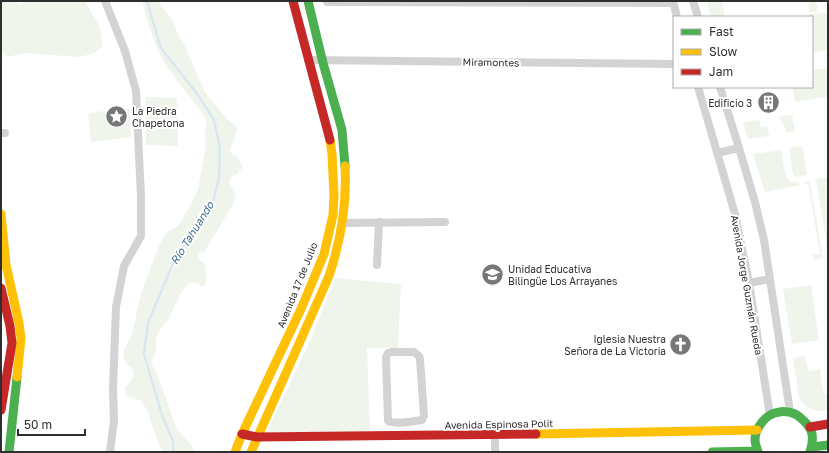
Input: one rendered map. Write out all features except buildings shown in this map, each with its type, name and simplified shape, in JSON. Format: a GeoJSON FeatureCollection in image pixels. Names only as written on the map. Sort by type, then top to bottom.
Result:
{"type":"FeatureCollection","features":[{"type":"Feature","properties":{"kind":"main road","name":"Avenida 17 de Julio"},"geometry":{"type":"LineString","coordinates":[[235,452],[242,434],[304,303],[324,254],[333,215],[334,195],[330,142],[293,1]]}},
{"type":"Feature","properties":{"kind":"main road"},"geometry":{"type":"LineString","coordinates":[[251,452],[330,276],[335,261],[344,212],[345,152],[308,1]]}},
{"type":"Feature","properties":{"kind":"main road"},"geometry":{"type":"LineString","coordinates":[[1,214],[6,265],[21,338],[9,452]]}},
{"type":"Feature","properties":{"kind":"main road"},"geometry":{"type":"LineString","coordinates":[[1,288],[10,326],[12,343],[1,410]]}},
{"type":"Feature","properties":{"kind":"main road"},"geometry":{"type":"LineString","coordinates":[[712,452],[757,452],[755,437],[757,430],[764,419],[777,412],[790,412],[799,415],[805,420],[810,427],[812,434],[813,441],[811,450],[828,445]]}},
{"type":"Feature","properties":{"kind":"main road"},"geometry":{"type":"LineString","coordinates":[[810,427],[828,424]]}},
{"type":"Feature","properties":{"kind":"main road","name":"Avenida Espinosa Polit"},"geometry":{"type":"LineString","coordinates":[[242,434],[257,438],[757,430]]}},
{"type":"Feature","properties":{"kind":"street"},"geometry":{"type":"LineString","coordinates":[[693,1],[698,16]]}},
{"type":"Feature","properties":{"kind":"street"},"geometry":{"type":"LineString","coordinates":[[104,2],[125,51],[136,91],[141,197],[141,236],[124,266],[116,307],[113,388],[114,420],[110,452]]}},
{"type":"Feature","properties":{"kind":"street"},"geometry":{"type":"LineString","coordinates":[[327,2],[673,2],[677,16]]}},
{"type":"Feature","properties":{"kind":"street","name":"Miramontes"},"geometry":{"type":"LineString","coordinates":[[308,60],[673,64]]}},
{"type":"Feature","properties":{"kind":"street","name":"Avenida Jorge Guzmán Rueda"},"geometry":{"type":"LineString","coordinates":[[698,88],[735,214],[749,283],[770,415]]}},
{"type":"Feature","properties":{"kind":"street"},"geometry":{"type":"LineString","coordinates":[[720,88],[755,202],[764,240],[790,412]]}},
{"type":"Feature","properties":{"kind":"street"},"geometry":{"type":"LineString","coordinates":[[717,153],[739,148]]}},
{"type":"Feature","properties":{"kind":"street"},"geometry":{"type":"LineString","coordinates":[[377,265],[380,222]]}},
{"type":"Feature","properties":{"kind":"street"},"geometry":{"type":"LineString","coordinates":[[342,223],[445,222]]}},
{"type":"Feature","properties":{"kind":"street"},"geometry":{"type":"LineString","coordinates":[[749,283],[770,279]]}},
{"type":"Feature","properties":{"kind":"street"},"geometry":{"type":"LineString","coordinates":[[391,352],[414,352],[420,359],[424,416],[422,420],[406,422],[390,422],[387,418],[386,357],[388,353],[391,352]]}},
{"type":"Feature","properties":{"kind":"street"},"geometry":{"type":"LineString","coordinates":[[406,422],[407,436]]}},
{"type":"Feature","properties":{"kind":"street"},"geometry":{"type":"LineString","coordinates":[[495,435],[495,452]]}},
{"type":"Feature","properties":{"kind":"shaded area"},"geometry":{"type":"Polygon","coordinates":[[[1,1],[14,1],[21,4],[24,1],[85,1],[100,28],[102,47],[93,54],[78,57],[25,53],[7,57],[1,50],[1,1]]]}},
{"type":"Feature","properties":{"kind":"shaded area"},"geometry":{"type":"Polygon","coordinates":[[[142,1],[158,1],[173,21],[205,92],[227,119],[237,127],[235,138],[229,151],[239,159],[243,167],[237,174],[232,176],[229,183],[236,194],[233,204],[205,251],[199,253],[199,259],[205,264],[205,286],[201,286],[194,282],[189,283],[182,291],[168,320],[159,331],[156,339],[156,350],[151,363],[158,376],[177,430],[196,452],[162,452],[149,414],[141,400],[136,400],[126,395],[125,387],[134,375],[132,368],[123,357],[125,347],[132,335],[141,293],[160,243],[167,232],[178,226],[198,189],[206,146],[205,132],[207,121],[173,76],[164,61],[149,28],[142,1]]]}},
{"type":"Feature","properties":{"kind":"shaded area"},"geometry":{"type":"Polygon","coordinates":[[[707,1],[722,1],[725,16],[711,16],[707,1]]]}},
{"type":"Feature","properties":{"kind":"shaded area"},"geometry":{"type":"Polygon","coordinates":[[[808,1],[816,1],[818,12],[809,12],[808,1]]]}},
{"type":"Feature","properties":{"kind":"shaded area"},"geometry":{"type":"Polygon","coordinates":[[[828,13],[828,50],[813,53],[813,16],[810,16],[809,14],[828,13]]]}},
{"type":"Feature","properties":{"kind":"shaded area"},"geometry":{"type":"Polygon","coordinates":[[[828,68],[828,97],[795,102],[792,88],[813,88],[813,70],[828,68]]]}},
{"type":"Feature","properties":{"kind":"shaded area"},"geometry":{"type":"Polygon","coordinates":[[[145,97],[177,98],[178,146],[146,145],[145,97]]]}},
{"type":"Feature","properties":{"kind":"shaded area"},"geometry":{"type":"Polygon","coordinates":[[[130,108],[131,137],[91,142],[88,113],[130,108]]]}},
{"type":"Feature","properties":{"kind":"shaded area"},"geometry":{"type":"Polygon","coordinates":[[[792,115],[795,131],[786,133],[780,116],[792,115]]]}},
{"type":"Feature","properties":{"kind":"shaded area"},"geometry":{"type":"Polygon","coordinates":[[[759,120],[761,127],[767,126],[769,136],[748,139],[743,122],[759,120]]]}},
{"type":"Feature","properties":{"kind":"shaded area"},"geometry":{"type":"Polygon","coordinates":[[[801,146],[803,149],[807,174],[796,177],[793,174],[789,151],[791,147],[801,146]]]}},
{"type":"Feature","properties":{"kind":"shaded area"},"geometry":{"type":"Polygon","coordinates":[[[781,150],[788,179],[792,182],[799,182],[800,185],[765,192],[753,154],[781,150]]]}},
{"type":"Feature","properties":{"kind":"shaded area"},"geometry":{"type":"Polygon","coordinates":[[[828,177],[828,251],[816,179],[828,177]]]}},
{"type":"Feature","properties":{"kind":"shaded area"},"geometry":{"type":"Polygon","coordinates":[[[810,181],[823,258],[814,260],[813,255],[820,254],[808,184],[805,184],[804,182],[810,181]]]}},
{"type":"Feature","properties":{"kind":"shaded area"},"geometry":{"type":"Polygon","coordinates":[[[335,278],[401,284],[398,348],[367,348],[370,432],[266,433],[308,346],[335,278]]]}},
{"type":"Feature","properties":{"kind":"shaded area"},"geometry":{"type":"Polygon","coordinates":[[[811,285],[819,340],[792,344],[783,289],[811,285]]]}},
{"type":"Feature","properties":{"kind":"shaded area"},"geometry":{"type":"Polygon","coordinates":[[[805,356],[808,371],[820,369],[824,394],[828,393],[828,410],[817,411],[809,408],[802,403],[799,397],[793,358],[805,356]]]}},
{"type":"Feature","properties":{"kind":"waterway","name":"Río Tahuando"},"geometry":{"type":"LineString","coordinates":[[147,1],[161,48],[198,95],[214,120],[220,148],[219,178],[213,202],[176,256],[148,323],[144,354],[162,415],[173,441],[173,452]]}},
{"type":"Feature","properties":{"kind":"traffic: fast"},"geometry":{"type":"LineString","coordinates":[[308,1],[323,63],[342,130],[345,166]]}},
{"type":"Feature","properties":{"kind":"traffic: fast"},"geometry":{"type":"LineString","coordinates":[[9,452],[17,377]]}},
{"type":"Feature","properties":{"kind":"traffic: fast"},"geometry":{"type":"LineString","coordinates":[[758,452],[755,440],[757,430],[769,416],[781,412],[793,413],[799,416],[809,427],[812,432],[812,445],[810,452]]}},
{"type":"Feature","properties":{"kind":"traffic: fast"},"geometry":{"type":"LineString","coordinates":[[812,447],[828,445]]}},
{"type":"Feature","properties":{"kind":"traffic: fast"},"geometry":{"type":"LineString","coordinates":[[712,452],[757,451]]}},
{"type":"Feature","properties":{"kind":"traffic: slow"},"geometry":{"type":"LineString","coordinates":[[235,452],[301,309],[324,254],[333,215],[334,195],[330,140]]}},
{"type":"Feature","properties":{"kind":"traffic: slow"},"geometry":{"type":"LineString","coordinates":[[251,452],[329,276],[337,249],[344,208],[345,166]]}},
{"type":"Feature","properties":{"kind":"traffic: slow"},"geometry":{"type":"LineString","coordinates":[[1,214],[6,265],[21,338],[17,377]]}},
{"type":"Feature","properties":{"kind":"traffic: slow"},"geometry":{"type":"LineString","coordinates":[[536,434],[757,430]]}},
{"type":"Feature","properties":{"kind":"traffic: jam"},"geometry":{"type":"LineString","coordinates":[[293,1],[330,140]]}},
{"type":"Feature","properties":{"kind":"traffic: jam"},"geometry":{"type":"LineString","coordinates":[[1,288],[10,326],[12,343],[1,410]]}},
{"type":"Feature","properties":{"kind":"traffic: jam"},"geometry":{"type":"LineString","coordinates":[[810,427],[828,424]]}},
{"type":"Feature","properties":{"kind":"traffic: jam"},"geometry":{"type":"LineString","coordinates":[[242,434],[257,437],[536,434]]}},
{"type":"Feature","properties":{"kind":"place","name":"Edificio 3"},"geometry":{"type":"Point","coordinates":[768,103]}},
{"type":"Feature","properties":{"kind":"place","name":"La Piedra Chapetona"},"geometry":{"type":"Point","coordinates":[116,117]}},
{"type":"Feature","properties":{"kind":"place","name":"Unidad Educativa Bilingüe Los Arrayanes"},"geometry":{"type":"Point","coordinates":[493,275]}},
{"type":"Feature","properties":{"kind":"place","name":"Iglesia Nuestra Señora de La Victoria"},"geometry":{"type":"Point","coordinates":[681,345]}}]}
